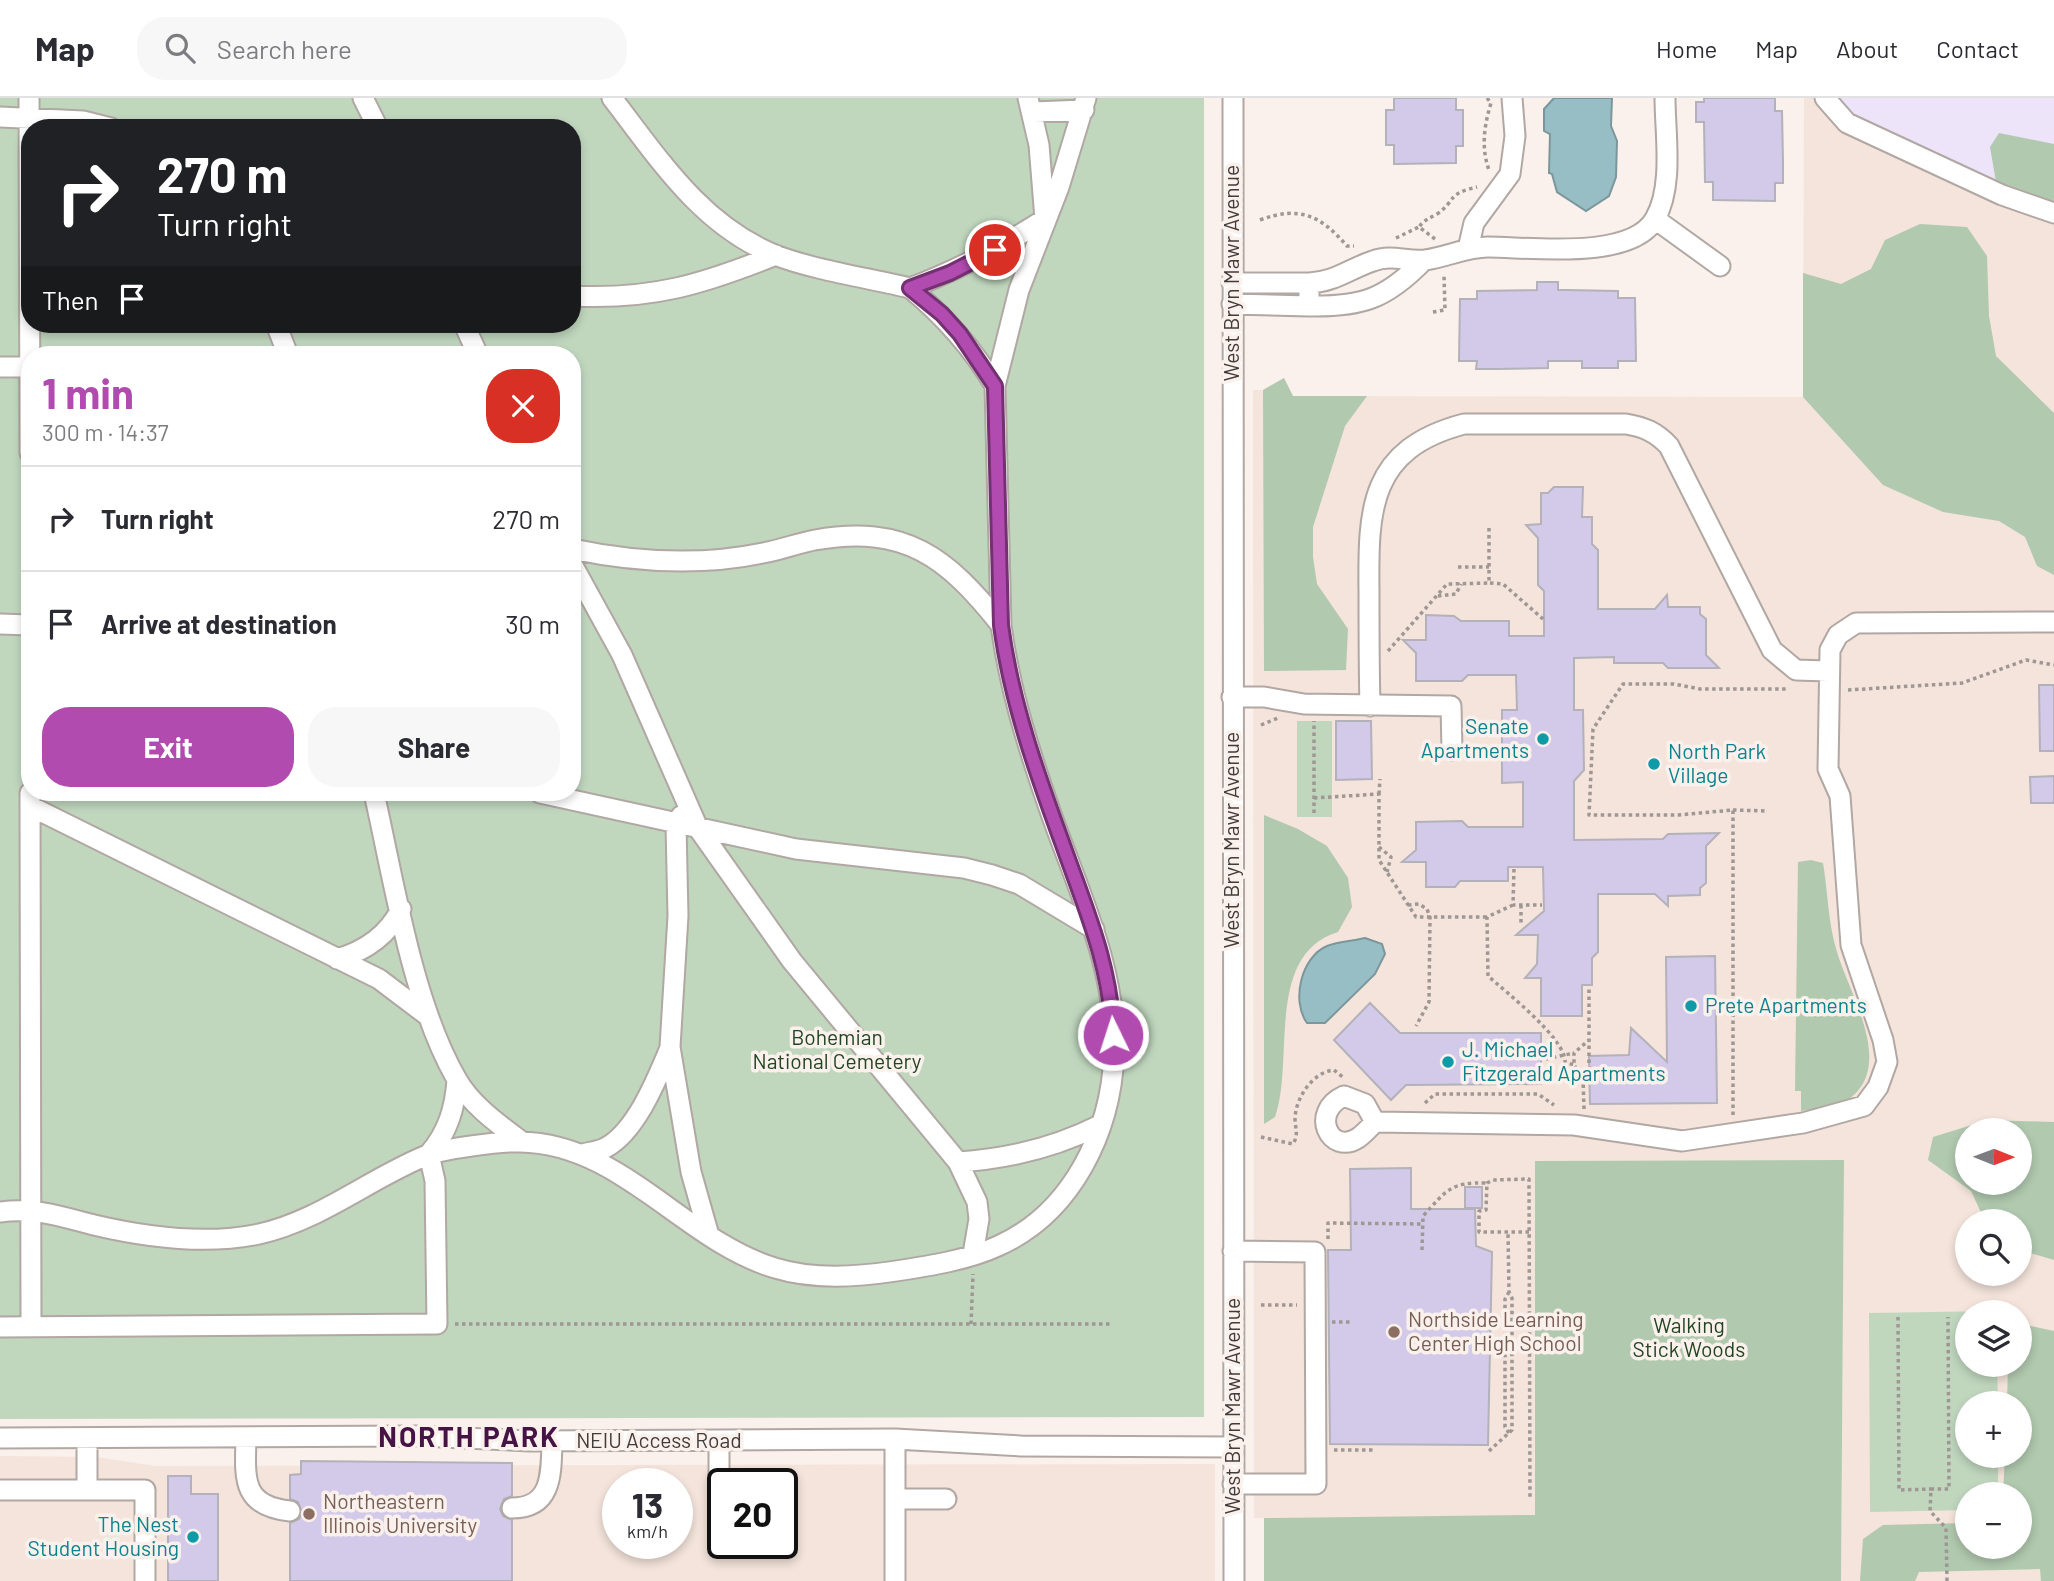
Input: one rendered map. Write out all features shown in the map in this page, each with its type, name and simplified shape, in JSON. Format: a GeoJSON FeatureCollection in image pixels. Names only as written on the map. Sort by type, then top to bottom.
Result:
{"type":"FeatureCollection","features":[{"type":"Feature","properties":{"kind":"street"},"geometry":{"type":"LineString","coordinates":[[363,98],[374,119]]}},
{"type":"Feature","properties":{"kind":"street"},"geometry":{"type":"LineString","coordinates":[[612,98],[683,191],[730,232],[776,255],[910,288],[942,314],[960,334],[995,386]]}},
{"type":"Feature","properties":{"kind":"street","name":"West Bryn Mawr Avenue"},"geometry":{"type":"LineString","coordinates":[[1233,98],[1234,1581]]}},
{"type":"Feature","properties":{"kind":"street"},"geometry":{"type":"LineString","coordinates":[[1468,249],[1475,223],[1510,174],[1515,136],[1512,98]]}},
{"type":"Feature","properties":{"kind":"street"},"geometry":{"type":"LineString","coordinates":[[1232,282],[1329,282],[1372,261],[1393,256],[1424,260],[1468,249],[1586,248],[1635,236],[1655,219],[1663,196],[1665,98]]}},
{"type":"Feature","properties":{"kind":"street"},"geometry":{"type":"LineString","coordinates":[[1825,98],[1847,123],[2002,195],[2054,213]]}},
{"type":"Feature","properties":{"kind":"street"},"geometry":{"type":"LineString","coordinates":[[0,1212],[31,1209],[100,1226],[177,1237],[227,1239],[261,1233],[299,1220],[429,1154],[520,1141],[583,1154],[641,1187],[742,1256],[777,1269],[818,1276],[861,1276],[914,1269],[998,1247],[1024,1231],[1054,1206],[1085,1166],[1100,1125],[1114,1055],[1113,1028],[1108,974],[1018,710],[1001,625],[995,386],[1019,290],[1059,187],[1085,104],[1031,105],[1045,219]]}},
{"type":"Feature","properties":{"kind":"street"},"geometry":{"type":"LineString","coordinates":[[0,117],[29,107],[75,119]]}},
{"type":"Feature","properties":{"kind":"street"},"geometry":{"type":"LineString","coordinates":[[910,288],[950,273],[995,250],[1045,219]]}},
{"type":"Feature","properties":{"kind":"street"},"geometry":{"type":"LineString","coordinates":[[1655,219],[1720,265]]}},
{"type":"Feature","properties":{"kind":"street"},"geometry":{"type":"LineString","coordinates":[[581,296],[614,298],[661,294],[715,280],[776,255]]}},
{"type":"Feature","properties":{"kind":"street"},"geometry":{"type":"LineString","coordinates":[[1232,304],[1308,306],[1350,305],[1368,301],[1391,290],[1424,260]]}},
{"type":"Feature","properties":{"kind":"street"},"geometry":{"type":"LineString","coordinates":[[1308,306],[1309,283]]}},
{"type":"Feature","properties":{"kind":"street"},"geometry":{"type":"LineString","coordinates":[[0,367],[21,367]]}},
{"type":"Feature","properties":{"kind":"street"},"geometry":{"type":"LineString","coordinates":[[1370,706],[1368,537],[1371,513],[1381,482],[1396,460],[1422,441],[1443,430],[1464,424],[1626,424],[1643,427],[1659,435],[1669,446],[1772,650],[1796,670],[1828,671]]}},
{"type":"Feature","properties":{"kind":"street"},"geometry":{"type":"LineString","coordinates":[[581,550],[648,559],[698,561],[763,553],[813,540],[871,535],[900,542],[940,561],[971,587],[1001,625]]}},
{"type":"Feature","properties":{"kind":"street"},"geometry":{"type":"LineString","coordinates":[[581,580],[622,655],[698,828],[792,961],[958,1161],[977,1202],[979,1219],[973,1254]]}},
{"type":"Feature","properties":{"kind":"street"},"geometry":{"type":"LineString","coordinates":[[1375,1122],[1574,1125],[1682,1141],[1803,1123],[1864,1106],[1878,1087],[1887,1062],[1883,1040],[1851,945],[1840,796],[1828,769],[1830,650],[1838,635],[1856,623],[2054,622]]}},
{"type":"Feature","properties":{"kind":"street"},"geometry":{"type":"LineString","coordinates":[[0,624],[21,625]]}},
{"type":"Feature","properties":{"kind":"street"},"geometry":{"type":"LineString","coordinates":[[1232,697],[1314,705],[1451,706],[1452,750]]}},
{"type":"Feature","properties":{"kind":"street"},"geometry":{"type":"LineString","coordinates":[[30,801],[31,1327]]}},
{"type":"Feature","properties":{"kind":"street"},"geometry":{"type":"LineString","coordinates":[[34,801],[389,986],[428,1016]]}},
{"type":"Feature","properties":{"kind":"street"},"geometry":{"type":"LineString","coordinates":[[376,801],[428,1016],[457,1080],[494,1121],[520,1141]]}},
{"type":"Feature","properties":{"kind":"street"},"geometry":{"type":"LineString","coordinates":[[574,801],[796,849],[964,868],[1019,884],[1094,929]]}},
{"type":"Feature","properties":{"kind":"street"},"geometry":{"type":"LineString","coordinates":[[686,805],[676,825],[678,916],[670,1047],[691,1172],[708,1232]]}},
{"type":"Feature","properties":{"kind":"street"},"geometry":{"type":"LineString","coordinates":[[338,959],[354,954],[382,936],[393,925],[401,908]]}},
{"type":"Feature","properties":{"kind":"street"},"geometry":{"type":"LineString","coordinates":[[583,1154],[604,1148],[618,1138],[654,1085],[670,1047]]}},
{"type":"Feature","properties":{"kind":"street"},"geometry":{"type":"LineString","coordinates":[[0,1328],[437,1324],[436,1192],[429,1154],[440,1140],[452,1114],[457,1080]]}},
{"type":"Feature","properties":{"kind":"street"},"geometry":{"type":"LineString","coordinates":[[958,1161],[994,1160],[1030,1153],[1066,1142],[1100,1125]]}},
{"type":"Feature","properties":{"kind":"street"},"geometry":{"type":"LineString","coordinates":[[1233,1251],[1315,1252],[1315,1484],[1233,1484]]}},
{"type":"Feature","properties":{"kind":"street","name":"NEIU Access Road"},"geometry":{"type":"LineString","coordinates":[[0,1438],[418,1436],[552,1441],[895,1439],[1021,1446],[1233,1447]]}},
{"type":"Feature","properties":{"kind":"street"},"geometry":{"type":"LineString","coordinates":[[246,1437],[245,1469],[251,1493],[271,1509],[290,1511]]}},
{"type":"Feature","properties":{"kind":"street"},"geometry":{"type":"LineString","coordinates":[[87,1438],[87,1490]]}},
{"type":"Feature","properties":{"kind":"street"},"geometry":{"type":"LineString","coordinates":[[895,1439],[895,1581]]}},
{"type":"Feature","properties":{"kind":"street"},"geometry":{"type":"LineString","coordinates":[[719,1440],[719,1468]]}},
{"type":"Feature","properties":{"kind":"street"},"geometry":{"type":"LineString","coordinates":[[512,1508],[534,1504],[543,1498],[549,1485],[552,1441]]}},
{"type":"Feature","properties":{"kind":"street"},"geometry":{"type":"LineString","coordinates":[[0,1490],[145,1490],[145,1581]]}},
{"type":"Feature","properties":{"kind":"street"},"geometry":{"type":"LineString","coordinates":[[895,1499],[946,1499]]}},
{"type":"Feature","properties":{"kind":"path"},"geometry":{"type":"LineString","coordinates":[[1488,98],[1491,103],[1485,122],[1484,155],[1490,182]]}},
{"type":"Feature","properties":{"kind":"path"},"geometry":{"type":"LineString","coordinates":[[1389,239],[1399,238],[1419,227],[1440,212],[1459,191],[1481,187]]}},
{"type":"Feature","properties":{"kind":"path"},"geometry":{"type":"LineString","coordinates":[[1260,220],[1293,214],[1317,217],[1347,246],[1361,246]]}},
{"type":"Feature","properties":{"kind":"path"},"geometry":{"type":"LineString","coordinates":[[1419,227],[1439,243],[1451,269],[1444,275],[1445,310],[1433,312]]}},
{"type":"Feature","properties":{"kind":"path"},"geometry":{"type":"LineString","coordinates":[[1489,528],[1489,583]]}},
{"type":"Feature","properties":{"kind":"path"},"geometry":{"type":"LineString","coordinates":[[1458,567],[1489,567]]}},
{"type":"Feature","properties":{"kind":"path"},"geometry":{"type":"LineString","coordinates":[[1369,672],[1447,584],[1503,584],[1544,620]]}},
{"type":"Feature","properties":{"kind":"path"},"geometry":{"type":"LineString","coordinates":[[1437,596],[1455,594],[1461,584]]}},
{"type":"Feature","properties":{"kind":"path"},"geometry":{"type":"LineString","coordinates":[[1842,690],[1962,683],[2026,660],[2054,665]]}},
{"type":"Feature","properties":{"kind":"path"},"geometry":{"type":"LineString","coordinates":[[1767,811],[1589,815],[1593,729],[1623,684],[1674,684],[1700,689],[1792,689]]}},
{"type":"Feature","properties":{"kind":"path"},"geometry":{"type":"LineString","coordinates":[[1314,705],[1314,813]]}},
{"type":"Feature","properties":{"kind":"path"},"geometry":{"type":"LineString","coordinates":[[1380,779],[1379,860],[1416,917],[1487,917],[1513,905],[1542,905]]}},
{"type":"Feature","properties":{"kind":"path"},"geometry":{"type":"LineString","coordinates":[[1314,799],[1380,794]]}},
{"type":"Feature","properties":{"kind":"path"},"geometry":{"type":"LineString","coordinates":[[1732,810],[1733,1122]]}},
{"type":"Feature","properties":{"kind":"path"},"geometry":{"type":"LineString","coordinates":[[1379,847],[1391,857],[1387,872]]}},
{"type":"Feature","properties":{"kind":"path"},"geometry":{"type":"LineString","coordinates":[[1513,905],[1514,869]]}},
{"type":"Feature","properties":{"kind":"path"},"geometry":{"type":"LineString","coordinates":[[1408,905],[1419,904],[1427,909],[1430,917],[1429,1002],[1416,1026]]}},
{"type":"Feature","properties":{"kind":"path"},"geometry":{"type":"LineString","coordinates":[[1521,905],[1521,924]]}},
{"type":"Feature","properties":{"kind":"path"},"geometry":{"type":"LineString","coordinates":[[1487,917],[1488,976],[1547,1031],[1565,1056],[1565,1062],[1574,1065]]}},
{"type":"Feature","properties":{"kind":"path"},"geometry":{"type":"LineString","coordinates":[[1583,1078],[1589,1078],[1589,988]]}},
{"type":"Feature","properties":{"kind":"path"},"geometry":{"type":"LineString","coordinates":[[1546,1059],[1574,1053],[1589,1040]]}},
{"type":"Feature","properties":{"kind":"path"},"geometry":{"type":"LineString","coordinates":[[1572,1111],[1584,1111],[1583,1078],[1574,1065],[1574,1053]]}},
{"type":"Feature","properties":{"kind":"path"},"geometry":{"type":"LineString","coordinates":[[1261,1137],[1293,1144],[1298,1136],[1295,1117],[1300,1098],[1313,1079],[1325,1071],[1334,1070],[1349,1081]]}},
{"type":"Feature","properties":{"kind":"path"},"geometry":{"type":"LineString","coordinates":[[1417,1111],[1435,1094],[1538,1094],[1560,1111]]}},
{"type":"Feature","properties":{"kind":"path"},"geometry":{"type":"LineString","coordinates":[[1422,1250],[1423,1216],[1459,1182],[1487,1183],[1493,1180],[1529,1179],[1530,1500]]}},
{"type":"Feature","properties":{"kind":"path"},"geometry":{"type":"LineString","coordinates":[[1487,1183],[1486,1210],[1479,1211],[1479,1232],[1530,1232]]}},
{"type":"Feature","properties":{"kind":"path"},"geometry":{"type":"LineString","coordinates":[[1328,1251],[1328,1223],[1423,1224]]}},
{"type":"Feature","properties":{"kind":"path"},"geometry":{"type":"LineString","coordinates":[[1489,1451],[1512,1430],[1512,1298],[1509,1292],[1508,1231]]}},
{"type":"Feature","properties":{"kind":"path"},"geometry":{"type":"LineString","coordinates":[[971,1324],[973,1254]]}},
{"type":"Feature","properties":{"kind":"path"},"geometry":{"type":"LineString","coordinates":[[1328,1314],[1328,1322],[1351,1322]]}},
{"type":"Feature","properties":{"kind":"path"},"geometry":{"type":"LineString","coordinates":[[1898,1317],[1899,1490],[1949,1489],[1948,1317]]}},
{"type":"Feature","properties":{"kind":"path"},"geometry":{"type":"LineString","coordinates":[[437,1324],[1111,1324]]}},
{"type":"Feature","properties":{"kind":"path"},"geometry":{"type":"LineString","coordinates":[[1328,1450],[1373,1450]]}},
{"type":"Feature","properties":{"kind":"path"},"geometry":{"type":"LineString","coordinates":[[1931,1489],[1930,1511],[1946,1528],[1947,1581]]}},
{"type":"Feature","properties":{"kind":"shaded area","name":"North Park Village"},"geometry":{"type":"Polygon","coordinates":[[[1804,98],[2054,98],[2054,1581],[1841,1581],[1844,1161],[1535,1161],[1535,1516],[1254,1518],[1253,390],[1263,390],[1284,378],[1293,396],[1803,397],[1804,98]]]}},
{"type":"Feature","properties":{"kind":"shaded area"},"geometry":{"type":"Polygon","coordinates":[[[1827,98],[2054,98],[2054,201],[1996,182],[1882,129],[1827,98]]]}},
{"type":"Feature","properties":{"kind":"shaded area","name":"Northeastern Illinois University"},"geometry":{"type":"Polygon","coordinates":[[[0,1456],[97,1457],[155,1466],[1215,1464],[1215,1581],[0,1581],[0,1456]]]}},
{"type":"Feature","properties":{"kind":"green space","name":"Bohemian National Cemetery"},"geometry":{"type":"Polygon","coordinates":[[[0,98],[1204,98],[1204,1417],[0,1419],[0,98]]]}},
{"type":"Feature","properties":{"kind":"green space"},"geometry":{"type":"Polygon","coordinates":[[[1999,133],[2054,144],[2054,201],[1996,182],[1990,147],[1999,133]]]}},
{"type":"Feature","properties":{"kind":"green space"},"geometry":{"type":"Polygon","coordinates":[[[1920,224],[1967,227],[1987,256],[1989,316],[1996,356],[2054,413],[2054,575],[2037,566],[2025,537],[1999,521],[1943,512],[1883,485],[1803,397],[1803,273],[1841,284],[1871,269],[1885,240],[1920,224]]]}},
{"type":"Feature","properties":{"kind":"green space"},"geometry":{"type":"Polygon","coordinates":[[[1284,378],[1293,396],[1367,396],[1345,426],[1313,527],[1313,557],[1317,584],[1348,629],[1346,670],[1264,671],[1263,390],[1284,378]]]}},
{"type":"Feature","properties":{"kind":"green space"},"geometry":{"type":"Polygon","coordinates":[[[1297,721],[1332,721],[1332,817],[1297,817],[1297,721]]]}},
{"type":"Feature","properties":{"kind":"green space"},"geometry":{"type":"Polygon","coordinates":[[[1264,815],[1298,829],[1327,846],[1348,878],[1352,907],[1338,932],[1315,944],[1300,963],[1291,986],[1286,1012],[1283,1068],[1275,1117],[1264,1124],[1264,815]]]}},
{"type":"Feature","properties":{"kind":"green space"},"geometry":{"type":"Polygon","coordinates":[[[1811,860],[1823,863],[1834,941],[1866,1032],[1869,1053],[1868,1072],[1859,1089],[1843,1103],[1828,1108],[1801,1111],[1801,1091],[1795,1091],[1798,862],[1811,860]]]}},
{"type":"Feature","properties":{"kind":"green space"},"geometry":{"type":"Polygon","coordinates":[[[2032,1121],[2054,1122],[2054,1260],[2032,1254],[2032,1209],[1979,1209],[1973,1195],[2032,1195],[2032,1121]]]}},
{"type":"Feature","properties":{"kind":"green space"},"geometry":{"type":"Polygon","coordinates":[[[1955,1130],[1955,1179],[1928,1160],[1933,1137],[1955,1130]]]}},
{"type":"Feature","properties":{"kind":"green space","name":"Walking Stick Woods"},"geometry":{"type":"Polygon","coordinates":[[[1844,1160],[1841,1581],[1264,1581],[1264,1518],[1535,1515],[1535,1161],[1844,1160]]]}},
{"type":"Feature","properties":{"kind":"green space"},"geometry":{"type":"Polygon","coordinates":[[[1955,1312],[1955,1377],[1997,1377],[1998,1391],[1955,1391],[1955,1468],[1998,1468],[1998,1482],[1955,1482],[1955,1510],[1870,1512],[1869,1313],[1955,1312]]]}},
{"type":"Feature","properties":{"kind":"green space"},"geometry":{"type":"Polygon","coordinates":[[[2032,1326],[2054,1331],[2054,1581],[2041,1581],[2040,1569],[1919,1572],[1915,1581],[1860,1581],[1863,1539],[1883,1525],[1955,1523],[1955,1559],[2032,1559],[2032,1482],[2004,1482],[2004,1468],[2032,1468],[2032,1391],[2007,1391],[2008,1377],[2032,1377],[2032,1326]]]}},
{"type":"Feature","properties":{"kind":"water"},"geometry":{"type":"Polygon","coordinates":[[[1554,98],[1612,98],[1611,126],[1617,141],[1616,177],[1609,196],[1586,211],[1557,192],[1552,174],[1549,173],[1550,134],[1544,131],[1544,109],[1554,98]]]}},
{"type":"Feature","properties":{"kind":"water"},"geometry":{"type":"Polygon","coordinates":[[[1365,938],[1382,944],[1385,954],[1375,974],[1325,1023],[1307,1023],[1302,1014],[1299,992],[1305,969],[1311,960],[1327,946],[1365,938]]]}},
{"type":"Feature","properties":{"kind":"building"},"geometry":{"type":"Polygon","coordinates":[[[1394,98],[1456,98],[1456,110],[1463,110],[1463,146],[1456,146],[1456,163],[1394,164],[1394,145],[1386,145],[1386,110],[1394,110],[1394,98]]]}},
{"type":"Feature","properties":{"kind":"building"},"geometry":{"type":"Polygon","coordinates":[[[1704,98],[1775,98],[1775,111],[1782,111],[1783,183],[1775,183],[1775,201],[1713,200],[1713,182],[1705,182],[1704,122],[1696,122],[1696,102],[1704,102],[1704,98]]]}},
{"type":"Feature","properties":{"kind":"building"},"geometry":{"type":"Polygon","coordinates":[[[1537,282],[1558,282],[1558,290],[1618,291],[1618,298],[1635,298],[1636,361],[1618,361],[1618,368],[1582,368],[1582,361],[1548,361],[1548,368],[1476,369],[1477,361],[1459,361],[1460,299],[1477,299],[1477,291],[1537,290],[1537,282]]]}},
{"type":"Feature","properties":{"kind":"building","name":"Senate Apartments"},"geometry":{"type":"Polygon","coordinates":[[[1554,487],[1583,487],[1582,517],[1592,517],[1592,544],[1598,550],[1598,609],[1655,609],[1667,595],[1668,607],[1700,607],[1700,614],[1706,619],[1706,655],[1719,668],[1668,668],[1663,663],[1614,663],[1614,657],[1574,658],[1574,710],[1583,710],[1584,770],[1574,781],[1574,840],[1663,839],[1668,834],[1719,833],[1706,846],[1706,883],[1700,888],[1700,895],[1668,896],[1668,906],[1655,894],[1598,894],[1598,952],[1592,958],[1592,985],[1582,985],[1582,1016],[1541,1016],[1541,978],[1525,978],[1537,964],[1538,935],[1516,935],[1544,911],[1543,867],[1508,867],[1508,881],[1460,881],[1455,887],[1426,887],[1426,862],[1402,862],[1416,850],[1416,822],[1462,821],[1468,827],[1523,827],[1523,782],[1502,783],[1502,710],[1517,710],[1516,675],[1468,675],[1462,681],[1416,681],[1416,653],[1403,640],[1426,640],[1426,615],[1454,616],[1461,621],[1509,621],[1509,636],[1544,636],[1544,591],[1538,585],[1538,538],[1526,525],[1541,524],[1541,493],[1548,493],[1554,487]]]}},
{"type":"Feature","properties":{"kind":"building"},"geometry":{"type":"Polygon","coordinates":[[[2039,685],[2054,685],[2054,751],[2040,751],[2039,685]]]}},
{"type":"Feature","properties":{"kind":"building"},"geometry":{"type":"Polygon","coordinates":[[[1336,721],[1371,721],[1372,779],[1336,780],[1336,721]]]}},
{"type":"Feature","properties":{"kind":"building"},"geometry":{"type":"Polygon","coordinates":[[[2054,776],[2054,803],[2031,803],[2030,777],[2054,776]]]}},
{"type":"Feature","properties":{"kind":"building","name":"Prete Apartments"},"geometry":{"type":"Polygon","coordinates":[[[1715,956],[1717,1103],[1590,1104],[1589,1056],[1629,1055],[1631,1028],[1667,1062],[1666,957],[1715,956]]]}},
{"type":"Feature","properties":{"kind":"building","name":"J. Michael Fitzgerald Apartments"},"geometry":{"type":"Polygon","coordinates":[[[1370,1003],[1400,1033],[1541,1033],[1541,1084],[1406,1085],[1391,1100],[1334,1040],[1370,1003]]]}},
{"type":"Feature","properties":{"kind":"building"},"geometry":{"type":"Polygon","coordinates":[[[1411,1168],[1411,1209],[1475,1209],[1476,1246],[1492,1252],[1488,1445],[1330,1444],[1328,1250],[1351,1250],[1350,1169],[1411,1168]]]}},
{"type":"Feature","properties":{"kind":"building"},"geometry":{"type":"Polygon","coordinates":[[[1465,1187],[1482,1187],[1482,1208],[1465,1208],[1465,1187]]]}},
{"type":"Feature","properties":{"kind":"building"},"geometry":{"type":"Polygon","coordinates":[[[301,1461],[512,1463],[512,1496],[504,1499],[500,1509],[503,1516],[512,1520],[512,1581],[290,1581],[290,1523],[299,1519],[302,1513],[298,1502],[290,1499],[290,1475],[301,1474],[301,1461]]]}},
{"type":"Feature","properties":{"kind":"building","name":"The Nest Student Housing"},"geometry":{"type":"Polygon","coordinates":[[[168,1476],[191,1476],[191,1494],[218,1494],[218,1581],[168,1581],[168,1476]]]}},
{"type":"Feature","properties":{"kind":"place","name":"Senate Apartments"},"geometry":{"type":"Point","coordinates":[1543,739]}},
{"type":"Feature","properties":{"kind":"place","name":"North Park Village"},"geometry":{"type":"Point","coordinates":[1654,764]}},
{"type":"Feature","properties":{"kind":"place","name":"Prete Apartments"},"geometry":{"type":"Point","coordinates":[1691,1006]}},
{"type":"Feature","properties":{"kind":"place","name":"J. Michael Fitzgerald Apartments"},"geometry":{"type":"Point","coordinates":[1448,1062]}},
{"type":"Feature","properties":{"kind":"place","name":"Northside Learning Center High School"},"geometry":{"type":"Point","coordinates":[1394,1332]}},
{"type":"Feature","properties":{"kind":"place","name":"Northeastern Illinois University"},"geometry":{"type":"Point","coordinates":[309,1514]}},
{"type":"Feature","properties":{"kind":"place","name":"The Nest Student Housing"},"geometry":{"type":"Point","coordinates":[193,1537]}},
{"type":"Feature","properties":{"kind":"district","name":"NORTH PARK"},"geometry":{"type":"Point","coordinates":[469,1437]}},
{"type":"Feature","properties":{"kind":"route"},"geometry":{"type":"LineString","coordinates":[[995,250],[950,273],[910,288],[942,314],[960,334],[981,361],[995,386],[1001,625],[1005,656],[1018,710],[1047,802],[1108,974],[1113,1035]]}}]}
